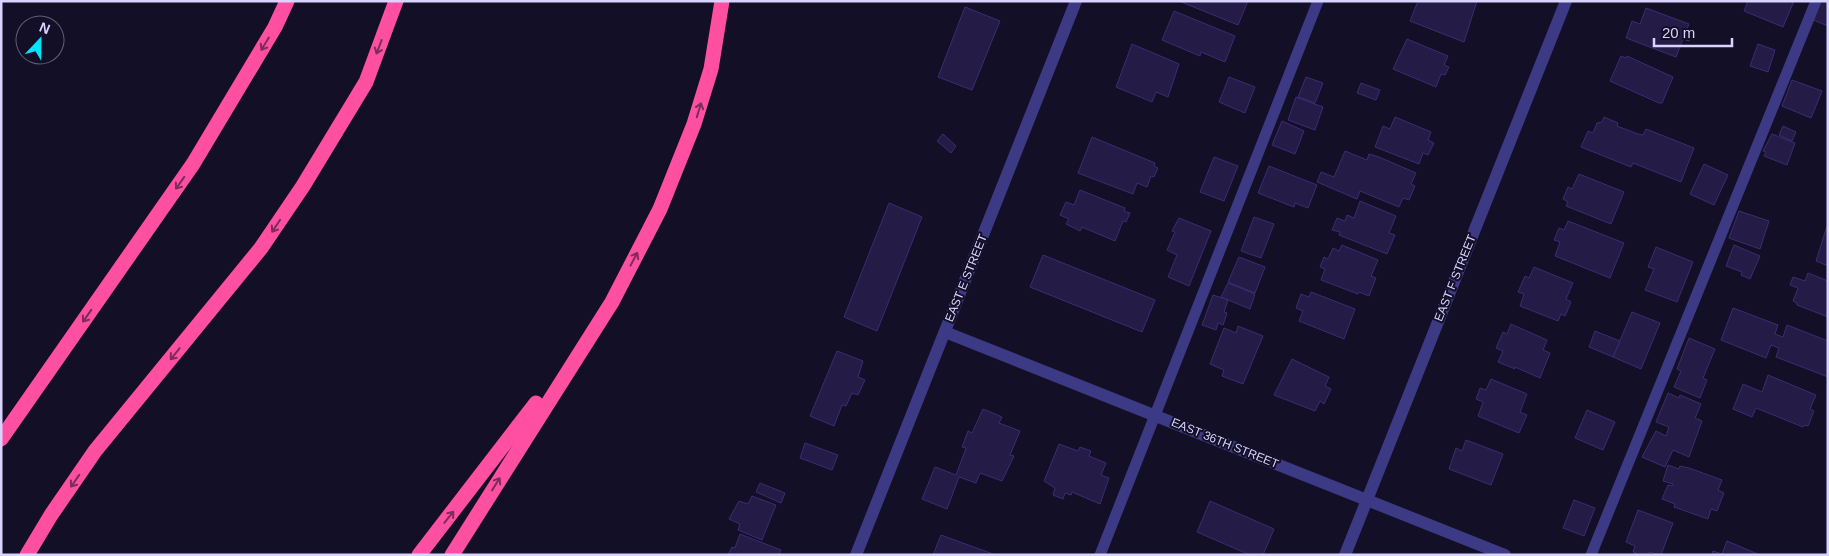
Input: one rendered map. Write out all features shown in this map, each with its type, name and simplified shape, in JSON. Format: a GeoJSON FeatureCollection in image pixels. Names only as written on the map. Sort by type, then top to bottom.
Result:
{"type":"FeatureCollection","features":[{"type":"Feature","properties":{"kind":"highway"},"geometry":{"type":"LineString","coordinates":[[1,438],[193,164],[275,27],[287,1]]}},
{"type":"Feature","properties":{"kind":"highway"},"geometry":{"type":"LineString","coordinates":[[27,555],[51,515],[95,452],[261,248],[303,186],[366,82],[396,1]]}},
{"type":"Feature","properties":{"kind":"highway"},"geometry":{"type":"LineString","coordinates":[[452,555],[612,302],[660,209],[694,124],[710,69],[722,1]]}},
{"type":"Feature","properties":{"kind":"highway"},"geometry":{"type":"LineString","coordinates":[[419,555],[507,443],[612,302]]}},
{"type":"Feature","properties":{"kind":"street","name":"EAST E STREET"},"geometry":{"type":"LineString","coordinates":[[856,555],[1076,1]]}},
{"type":"Feature","properties":{"kind":"street","name":"EAST F STREET"},"geometry":{"type":"LineString","coordinates":[[1345,555],[1566,1]]}},
{"type":"Feature","properties":{"kind":"street","name":"EAST 36TH STREET"},"geometry":{"type":"LineString","coordinates":[[945,332],[1505,555]]}},
{"type":"Feature","properties":{"kind":"lane"},"geometry":{"type":"LineString","coordinates":[[1100,555],[1318,1]]}},
{"type":"Feature","properties":{"kind":"lane"},"geometry":{"type":"LineString","coordinates":[[1591,555],[1816,1]]}},
{"type":"Feature","properties":{"kind":"building"},"geometry":{"type":"Polygon","coordinates":[[[1179,1],[1248,1],[1238,25],[1179,1]]]}},
{"type":"Feature","properties":{"kind":"building"},"geometry":{"type":"Polygon","coordinates":[[[1418,1],[1477,1],[1464,42],[1410,21],[1418,1]]]}},
{"type":"Feature","properties":{"kind":"building"},"geometry":{"type":"Polygon","coordinates":[[[1748,1],[1794,1],[1783,27],[1744,11],[1748,1]]]}},
{"type":"Feature","properties":{"kind":"building"},"geometry":{"type":"Polygon","coordinates":[[[1820,1],[1828,1],[1828,26],[1813,20],[1820,1]]]}},
{"type":"Feature","properties":{"kind":"building"},"geometry":{"type":"Polygon","coordinates":[[[965,7],[1000,21],[972,90],[938,77],[965,7]]]}},
{"type":"Feature","properties":{"kind":"building"},"geometry":{"type":"Polygon","coordinates":[[[1646,8],[1689,24],[1686,31],[1692,32],[1689,41],[1683,39],[1676,57],[1626,38],[1632,21],[1640,24],[1646,8]]]}},
{"type":"Feature","properties":{"kind":"building"},"geometry":{"type":"Polygon","coordinates":[[[1174,11],[1235,36],[1225,62],[1201,52],[1200,56],[1162,40],[1174,11]]]}},
{"type":"Feature","properties":{"kind":"building"},"geometry":{"type":"Polygon","coordinates":[[[1407,39],[1448,56],[1444,65],[1449,67],[1445,75],[1441,74],[1436,87],[1393,69],[1407,39]]]}},
{"type":"Feature","properties":{"kind":"building"},"geometry":{"type":"Polygon","coordinates":[[[1132,44],[1179,64],[1168,97],[1156,92],[1152,102],[1116,87],[1132,44]]]}},
{"type":"Feature","properties":{"kind":"building"},"geometry":{"type":"Polygon","coordinates":[[[1758,44],[1775,50],[1768,72],[1750,66],[1758,44]]]}},
{"type":"Feature","properties":{"kind":"building"},"geometry":{"type":"Polygon","coordinates":[[[1621,56],[1626,58],[1627,56],[1673,77],[1662,103],[1610,81],[1621,56]]]}},
{"type":"Feature","properties":{"kind":"building"},"geometry":{"type":"Polygon","coordinates":[[[1229,77],[1255,87],[1245,113],[1219,102],[1229,77]]]}},
{"type":"Feature","properties":{"kind":"building"},"geometry":{"type":"Polygon","coordinates":[[[1306,77],[1323,83],[1315,103],[1298,97],[1306,77]]]}},
{"type":"Feature","properties":{"kind":"building"},"geometry":{"type":"Polygon","coordinates":[[[1792,80],[1822,91],[1811,118],[1782,106],[1792,80]]]}},
{"type":"Feature","properties":{"kind":"building"},"geometry":{"type":"Polygon","coordinates":[[[1361,83],[1380,90],[1376,100],[1357,93],[1361,83]]]}},
{"type":"Feature","properties":{"kind":"building"},"geometry":{"type":"Polygon","coordinates":[[[1296,97],[1323,107],[1315,130],[1288,120],[1296,97]]]}},
{"type":"Feature","properties":{"kind":"building"},"geometry":{"type":"Polygon","coordinates":[[[1395,117],[1431,132],[1428,140],[1434,143],[1428,155],[1423,153],[1419,164],[1375,147],[1383,126],[1390,129],[1395,117]]]}},
{"type":"Feature","properties":{"kind":"building"},"geometry":{"type":"Polygon","coordinates":[[[1604,117],[1618,123],[1617,126],[1638,134],[1643,135],[1646,129],[1694,148],[1681,182],[1633,163],[1631,167],[1581,147],[1588,131],[1593,133],[1597,123],[1602,122],[1604,117]]]}},
{"type":"Feature","properties":{"kind":"building"},"geometry":{"type":"Polygon","coordinates":[[[1282,121],[1304,131],[1295,154],[1272,145],[1282,121]]]}},
{"type":"Feature","properties":{"kind":"building"},"geometry":{"type":"Polygon","coordinates":[[[1783,126],[1796,132],[1792,141],[1779,135],[1783,126]]]}},
{"type":"Feature","properties":{"kind":"building"},"geometry":{"type":"Polygon","coordinates":[[[943,134],[956,146],[951,153],[937,141],[943,134]]]}},
{"type":"Feature","properties":{"kind":"building"},"geometry":{"type":"Polygon","coordinates":[[[1772,134],[1795,143],[1787,165],[1764,156],[1766,152],[1763,151],[1772,134]]]}},
{"type":"Feature","properties":{"kind":"building"},"geometry":{"type":"Polygon","coordinates":[[[1092,137],[1155,163],[1154,166],[1158,168],[1154,177],[1151,176],[1147,187],[1137,183],[1133,194],[1078,173],[1092,137]]]}},
{"type":"Feature","properties":{"kind":"building"},"geometry":{"type":"Polygon","coordinates":[[[1345,151],[1367,160],[1369,154],[1379,157],[1416,173],[1411,184],[1415,186],[1409,200],[1403,198],[1399,207],[1360,191],[1357,199],[1317,182],[1321,172],[1334,177],[1345,151]]]}},
{"type":"Feature","properties":{"kind":"building"},"geometry":{"type":"Polygon","coordinates":[[[1214,157],[1238,166],[1224,201],[1200,192],[1214,157]]]}},
{"type":"Feature","properties":{"kind":"building"},"geometry":{"type":"Polygon","coordinates":[[[1704,164],[1728,175],[1714,205],[1690,194],[1704,164]]]}},
{"type":"Feature","properties":{"kind":"building"},"geometry":{"type":"Polygon","coordinates":[[[1269,166],[1317,185],[1308,208],[1295,203],[1294,207],[1258,193],[1269,166]]]}},
{"type":"Feature","properties":{"kind":"building"},"geometry":{"type":"Polygon","coordinates":[[[1579,174],[1624,192],[1611,224],[1566,206],[1568,202],[1563,199],[1568,187],[1572,189],[1579,174]]]}},
{"type":"Feature","properties":{"kind":"building"},"geometry":{"type":"Polygon","coordinates":[[[1080,190],[1125,208],[1124,211],[1130,213],[1126,222],[1123,221],[1115,241],[1082,227],[1080,231],[1066,224],[1069,219],[1060,215],[1066,202],[1074,205],[1080,190]]]}},
{"type":"Feature","properties":{"kind":"building"},"geometry":{"type":"Polygon","coordinates":[[[1360,201],[1396,216],[1389,233],[1395,235],[1387,254],[1339,235],[1340,232],[1332,230],[1337,218],[1345,221],[1347,215],[1354,218],[1360,201]]]}},
{"type":"Feature","properties":{"kind":"building"},"geometry":{"type":"Polygon","coordinates":[[[889,203],[922,217],[877,331],[844,317],[889,203]]]}},
{"type":"Feature","properties":{"kind":"building"},"geometry":{"type":"Polygon","coordinates":[[[1739,211],[1769,221],[1760,249],[1729,238],[1739,211]]]}},
{"type":"Feature","properties":{"kind":"building"},"geometry":{"type":"Polygon","coordinates":[[[1254,217],[1274,224],[1261,258],[1241,251],[1254,217]]]}},
{"type":"Feature","properties":{"kind":"building"},"geometry":{"type":"Polygon","coordinates":[[[1179,218],[1211,231],[1189,286],[1168,277],[1177,255],[1167,250],[1175,232],[1172,231],[1179,218]]]}},
{"type":"Feature","properties":{"kind":"building"},"geometry":{"type":"Polygon","coordinates":[[[1568,221],[1624,243],[1610,278],[1555,256],[1560,242],[1554,240],[1559,228],[1564,230],[1568,221]]]}},
{"type":"Feature","properties":{"kind":"building"},"geometry":{"type":"Polygon","coordinates":[[[1828,223],[1828,266],[1816,261],[1828,223]]]}},
{"type":"Feature","properties":{"kind":"building"},"geometry":{"type":"Polygon","coordinates":[[[1342,245],[1378,260],[1371,276],[1376,278],[1369,296],[1359,292],[1358,294],[1321,280],[1325,269],[1320,267],[1324,257],[1328,259],[1333,248],[1339,251],[1342,245]]]}},
{"type":"Feature","properties":{"kind":"building"},"geometry":{"type":"Polygon","coordinates":[[[1734,245],[1760,256],[1750,279],[1741,275],[1742,272],[1726,266],[1734,245]]]}},
{"type":"Feature","properties":{"kind":"building"},"geometry":{"type":"Polygon","coordinates":[[[1656,247],[1693,262],[1677,302],[1645,290],[1654,269],[1648,267],[1656,247]]]}},
{"type":"Feature","properties":{"kind":"building"},"geometry":{"type":"Polygon","coordinates":[[[1043,255],[1155,300],[1142,332],[1030,287],[1043,255]]]}},
{"type":"Feature","properties":{"kind":"building"},"geometry":{"type":"Polygon","coordinates":[[[1239,257],[1265,267],[1255,293],[1228,282],[1239,257]]]}},
{"type":"Feature","properties":{"kind":"building"},"geometry":{"type":"Polygon","coordinates":[[[1534,267],[1573,283],[1566,299],[1571,302],[1565,316],[1561,314],[1558,321],[1520,306],[1524,294],[1518,292],[1525,276],[1529,278],[1534,267]]]}},
{"type":"Feature","properties":{"kind":"building"},"geometry":{"type":"Polygon","coordinates":[[[1808,273],[1828,281],[1828,317],[1797,305],[1793,301],[1798,288],[1790,285],[1793,277],[1805,281],[1808,273]]]}},
{"type":"Feature","properties":{"kind":"building"},"geometry":{"type":"Polygon","coordinates":[[[1228,283],[1255,294],[1250,309],[1221,297],[1228,283]]]}},
{"type":"Feature","properties":{"kind":"building"},"geometry":{"type":"Polygon","coordinates":[[[1311,292],[1355,309],[1344,339],[1299,321],[1303,311],[1296,308],[1301,294],[1309,297],[1311,292]]]}},
{"type":"Feature","properties":{"kind":"building"},"geometry":{"type":"Polygon","coordinates":[[[1213,295],[1228,300],[1224,312],[1227,313],[1223,325],[1218,323],[1216,330],[1202,325],[1213,295]]]}},
{"type":"Feature","properties":{"kind":"building"},"geometry":{"type":"Polygon","coordinates":[[[1733,308],[1778,325],[1775,334],[1783,337],[1787,325],[1828,341],[1828,377],[1776,357],[1779,348],[1771,345],[1766,358],[1721,340],[1733,308]]]}},
{"type":"Feature","properties":{"kind":"building"},"geometry":{"type":"Polygon","coordinates":[[[1632,312],[1660,323],[1641,369],[1613,357],[1632,312]]]}},
{"type":"Feature","properties":{"kind":"building"},"geometry":{"type":"Polygon","coordinates":[[[1511,324],[1547,340],[1543,350],[1550,353],[1540,378],[1498,362],[1503,351],[1496,348],[1503,332],[1507,334],[1511,324]]]}},
{"type":"Feature","properties":{"kind":"building"},"geometry":{"type":"Polygon","coordinates":[[[1238,326],[1263,336],[1243,384],[1222,376],[1224,370],[1210,364],[1224,328],[1236,333],[1238,326]]]}},
{"type":"Feature","properties":{"kind":"building"},"geometry":{"type":"Polygon","coordinates":[[[1595,331],[1620,341],[1613,357],[1589,347],[1595,331]]]}},
{"type":"Feature","properties":{"kind":"building"},"geometry":{"type":"Polygon","coordinates":[[[1689,338],[1715,349],[1703,378],[1707,380],[1700,398],[1674,387],[1681,371],[1677,369],[1689,338]]]}},
{"type":"Feature","properties":{"kind":"building"},"geometry":{"type":"Polygon","coordinates":[[[837,351],[863,361],[858,377],[865,380],[858,395],[852,393],[846,406],[842,405],[834,426],[810,416],[837,351]]]}},
{"type":"Feature","properties":{"kind":"building"},"geometry":{"type":"Polygon","coordinates":[[[1292,359],[1329,377],[1325,386],[1331,389],[1324,404],[1320,401],[1315,411],[1274,395],[1292,359]]]}},
{"type":"Feature","properties":{"kind":"building"},"geometry":{"type":"Polygon","coordinates":[[[1768,375],[1816,395],[1810,409],[1814,411],[1808,426],[1804,425],[1803,427],[1756,408],[1752,417],[1733,409],[1743,384],[1762,392],[1768,375]]]}},
{"type":"Feature","properties":{"kind":"building"},"geometry":{"type":"Polygon","coordinates":[[[1491,379],[1527,394],[1520,412],[1527,415],[1519,433],[1478,416],[1483,402],[1476,399],[1480,388],[1486,390],[1491,379]]]}},
{"type":"Feature","properties":{"kind":"building"},"geometry":{"type":"Polygon","coordinates":[[[1668,393],[1679,398],[1680,395],[1701,404],[1695,418],[1702,421],[1689,457],[1673,450],[1665,467],[1642,457],[1656,431],[1666,436],[1669,427],[1656,422],[1668,393]]]}},
{"type":"Feature","properties":{"kind":"building"},"geometry":{"type":"Polygon","coordinates":[[[983,409],[1002,417],[999,423],[1020,431],[1010,455],[1014,456],[1002,481],[980,473],[976,483],[959,477],[947,509],[922,499],[935,467],[956,475],[966,448],[962,447],[968,431],[972,433],[983,409]]]}},
{"type":"Feature","properties":{"kind":"building"},"geometry":{"type":"Polygon","coordinates":[[[1587,410],[1615,422],[1603,450],[1575,438],[1587,410]]]}},
{"type":"Feature","properties":{"kind":"building"},"geometry":{"type":"Polygon","coordinates":[[[1466,440],[1503,454],[1491,485],[1449,469],[1456,448],[1462,451],[1466,440]]]}},
{"type":"Feature","properties":{"kind":"building"},"geometry":{"type":"Polygon","coordinates":[[[805,443],[838,455],[832,470],[800,458],[805,443]]]}},
{"type":"Feature","properties":{"kind":"building"},"geometry":{"type":"Polygon","coordinates":[[[1059,444],[1078,451],[1080,447],[1091,451],[1089,456],[1106,463],[1101,475],[1109,478],[1100,504],[1072,492],[1071,495],[1065,493],[1063,499],[1053,495],[1055,488],[1044,481],[1059,444]]]}},
{"type":"Feature","properties":{"kind":"building"},"geometry":{"type":"Polygon","coordinates":[[[1668,465],[1679,469],[1680,466],[1689,468],[1722,480],[1718,490],[1724,493],[1717,511],[1711,509],[1708,519],[1674,507],[1675,504],[1662,499],[1668,485],[1672,486],[1673,484],[1663,481],[1668,465]]]}},
{"type":"Feature","properties":{"kind":"building"},"geometry":{"type":"Polygon","coordinates":[[[760,483],[785,493],[781,503],[756,492],[760,483]]]}},
{"type":"Feature","properties":{"kind":"building"},"geometry":{"type":"Polygon","coordinates":[[[752,496],[776,505],[762,540],[738,530],[740,524],[729,519],[739,501],[748,504],[752,496]]]}},
{"type":"Feature","properties":{"kind":"building"},"geometry":{"type":"Polygon","coordinates":[[[1574,500],[1595,508],[1584,536],[1563,528],[1574,500]]]}},
{"type":"Feature","properties":{"kind":"building"},"geometry":{"type":"Polygon","coordinates":[[[1210,501],[1274,529],[1263,555],[1250,555],[1197,532],[1210,501]]]}},
{"type":"Feature","properties":{"kind":"building"},"geometry":{"type":"Polygon","coordinates":[[[1638,510],[1673,523],[1661,555],[1649,552],[1648,555],[1639,555],[1633,552],[1635,546],[1626,542],[1638,510]]]}},
{"type":"Feature","properties":{"kind":"building"},"geometry":{"type":"Polygon","coordinates":[[[740,534],[781,550],[779,555],[728,555],[732,547],[735,548],[740,534]]]}},
{"type":"Feature","properties":{"kind":"building"},"geometry":{"type":"Polygon","coordinates":[[[941,535],[993,554],[933,555],[941,535]]]}},
{"type":"Feature","properties":{"kind":"building"},"geometry":{"type":"Polygon","coordinates":[[[1727,541],[1760,555],[1712,555],[1713,551],[1722,554],[1727,541]]]}}]}
